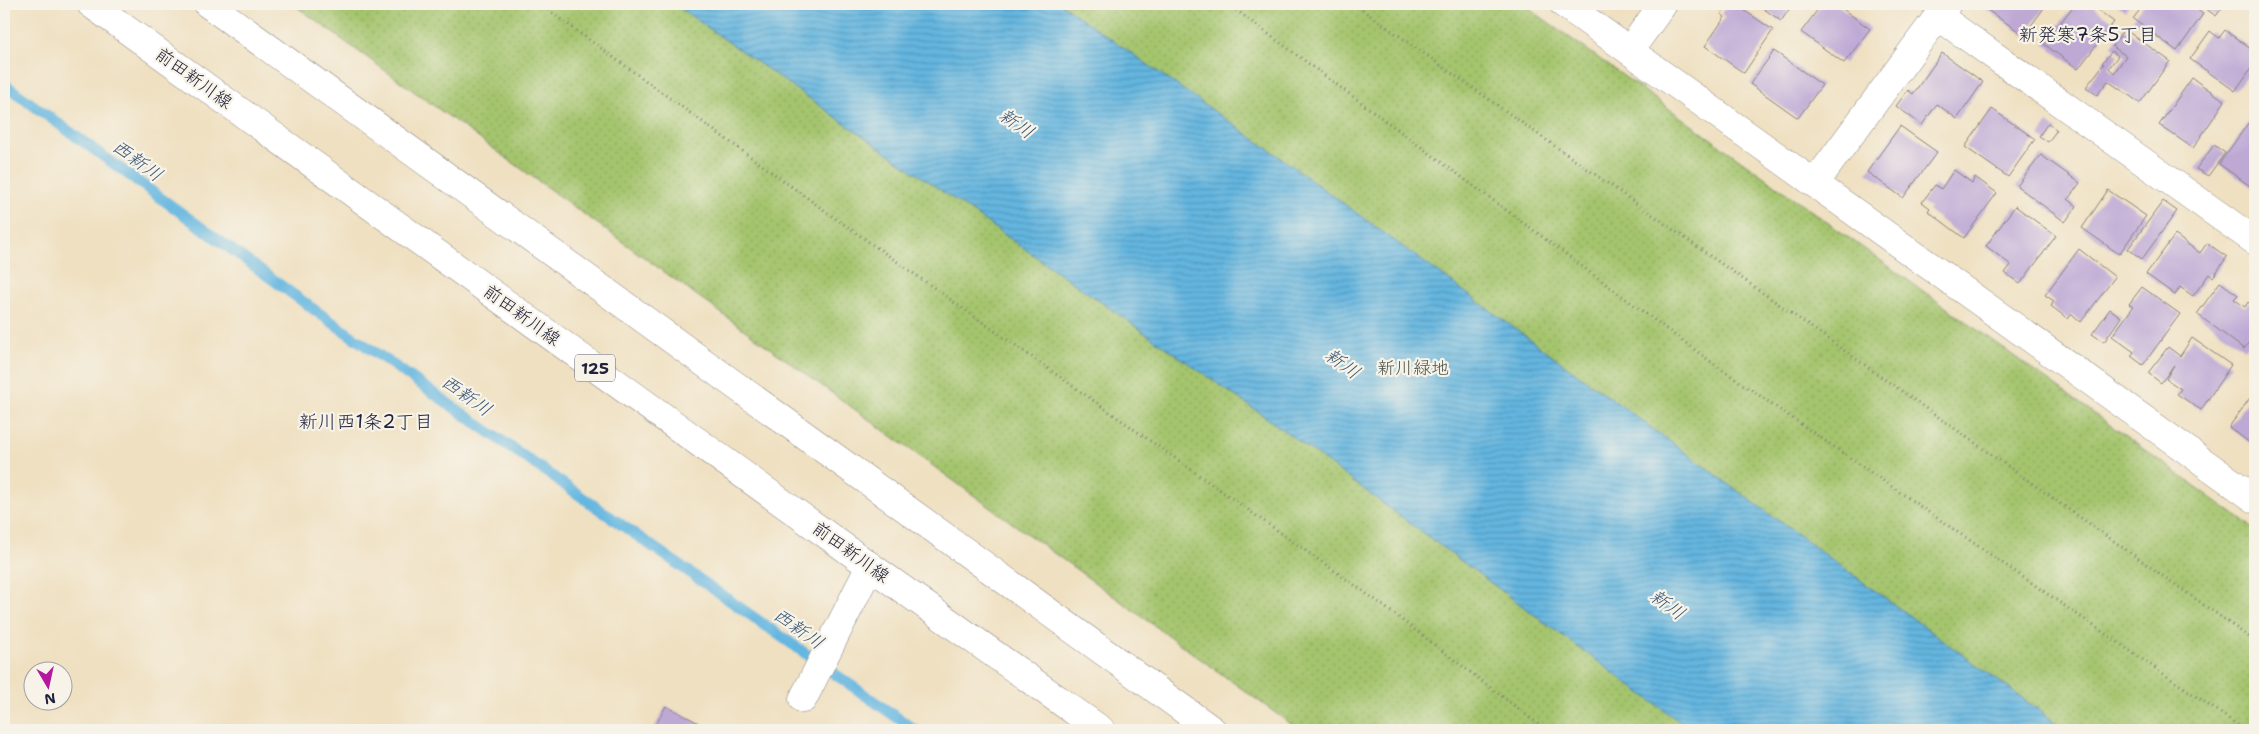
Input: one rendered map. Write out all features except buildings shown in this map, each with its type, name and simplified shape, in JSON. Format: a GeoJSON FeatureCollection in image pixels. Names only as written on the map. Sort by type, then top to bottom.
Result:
{"type":"FeatureCollection","features":[{"type":"Feature","properties":{"kind":"main road","name":"前田新川線"},"geometry":{"type":"LineString","coordinates":[[91,4],[870,566],[1088,726]]}},
{"type":"Feature","properties":{"kind":"main road"},"geometry":{"type":"LineString","coordinates":[[208,4],[1212,730]]}},
{"type":"Feature","properties":{"kind":"main road"},"geometry":{"type":"LineString","coordinates":[[1564,4],[2255,499]]}},
{"type":"Feature","properties":{"kind":"main road"},"geometry":{"type":"LineString","coordinates":[[1630,50],[1663,4]]}},
{"type":"Feature","properties":{"kind":"main road"},"geometry":{"type":"LineString","coordinates":[[1815,184],[1943,10],[2255,241]]}},
{"type":"Feature","properties":{"kind":"main road"},"geometry":{"type":"LineString","coordinates":[[803,699],[870,566]]}},
{"type":"Feature","properties":{"kind":"path"},"geometry":{"type":"LineString","coordinates":[[540,4],[828,213],[1377,601],[1546,730]]}},
{"type":"Feature","properties":{"kind":"path"},"geometry":{"type":"LineString","coordinates":[[1228,4],[1718,367],[2245,730]]}},
{"type":"Feature","properties":{"kind":"path"},"geometry":{"type":"LineString","coordinates":[[1354,4],[2255,641]]}},
{"type":"Feature","properties":{"kind":"green space","name":"新川緑地"},"geometry":{"type":"Polygon","coordinates":[[[293,4],[1523,4],[2255,529],[2255,730],[1299,730],[293,4]]]}},
{"type":"Feature","properties":{"kind":"water","name":"新川"},"geometry":{"type":"Polygon","coordinates":[[[674,4],[1061,4],[1277,155],[2066,730],[1691,730],[1264,416],[674,4]]]}},
{"type":"Feature","properties":{"kind":"waterway","name":"西新川"},"geometry":{"type":"LineString","coordinates":[[4,84],[316,311],[915,730]]}},
{"type":"Feature","properties":{"kind":"district","name":"新発寒7条5丁目"},"geometry":{"type":"Point","coordinates":[2088,34]}},
{"type":"Feature","properties":{"kind":"district","name":"新川西1条2丁目"},"geometry":{"type":"Point","coordinates":[366,421]}}]}
